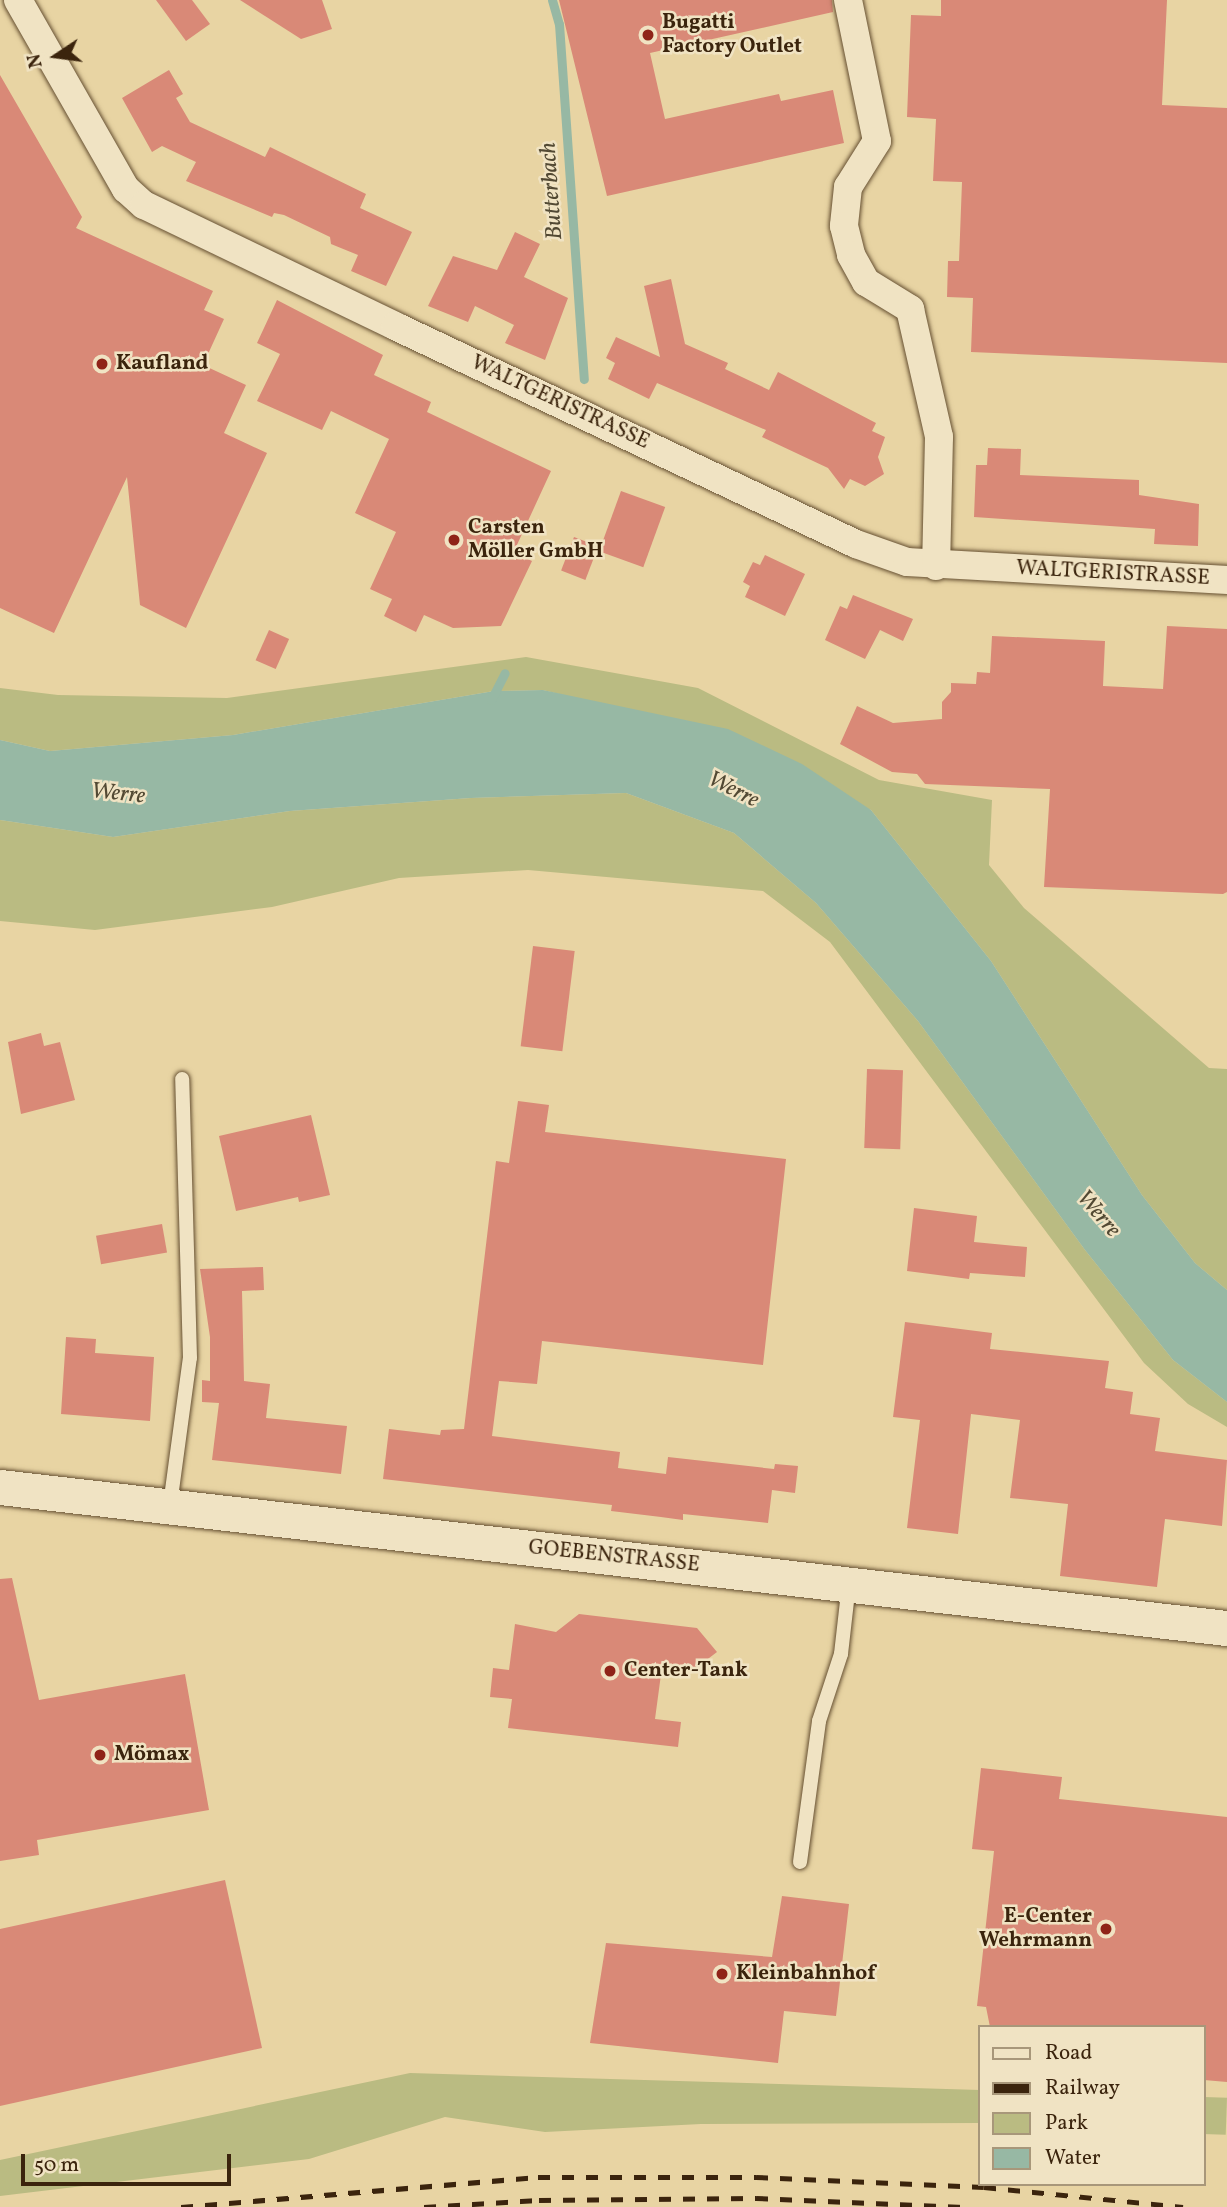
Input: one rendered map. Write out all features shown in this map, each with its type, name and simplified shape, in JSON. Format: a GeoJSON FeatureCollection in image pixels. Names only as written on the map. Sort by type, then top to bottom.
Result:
{"type":"FeatureCollection","features":[{"type":"Feature","properties":{"kind":"street","name":"WALTGERISTRASSE"},"geometry":{"type":"LineString","coordinates":[[18,0],[127,189],[144,205],[856,544],[907,562],[936,566],[1227,580]]}},
{"type":"Feature","properties":{"kind":"street"},"geometry":{"type":"LineString","coordinates":[[848,0],[877,141],[848,187],[845,226],[851,255],[866,282],[910,309],[939,437],[936,566]]}},
{"type":"Feature","properties":{"kind":"street","name":"GOEBENSTRASSE"},"geometry":{"type":"LineString","coordinates":[[0,1487],[1227,1628]]}},
{"type":"Feature","properties":{"kind":"lane"},"geometry":{"type":"LineString","coordinates":[[170,1507],[190,1358],[181,1079]]}},
{"type":"Feature","properties":{"kind":"lane"},"geometry":{"type":"LineString","coordinates":[[800,1862],[819,1721],[841,1654],[850,1583]]}},
{"type":"Feature","properties":{"kind":"green space"},"geometry":{"type":"Polygon","coordinates":[[[526,657],[698,688],[879,780],[992,800],[989,865],[1024,908],[1209,1068],[1227,1069],[1227,1290],[1195,1263],[1142,1195],[991,961],[871,810],[579,699],[543,690],[494,691],[233,735],[50,751],[0,740],[0,688],[58,695],[227,698],[526,657]]]}},
{"type":"Feature","properties":{"kind":"green space"},"geometry":{"type":"Polygon","coordinates":[[[626,793],[734,833],[816,903],[918,1021],[1085,1250],[1173,1360],[1227,1402],[1227,1427],[1188,1404],[1144,1363],[830,942],[763,891],[528,870],[399,878],[272,907],[95,930],[0,921],[0,820],[113,837],[290,811],[471,798],[626,793]]]}},
{"type":"Feature","properties":{"kind":"green space"},"geometry":{"type":"Polygon","coordinates":[[[410,2073],[978,2090],[978,2123],[701,2124],[545,2132],[445,2117],[309,2159],[0,2196],[0,2160],[410,2073]]]}},
{"type":"Feature","properties":{"kind":"green space"},"geometry":{"type":"Polygon","coordinates":[[[1206,2097],[1227,2098],[1226,2135],[1206,2134],[1206,2097]]]}},
{"type":"Feature","properties":{"kind":"water","name":"Werre"},"geometry":{"type":"Polygon","coordinates":[[[543,690],[728,729],[802,764],[871,810],[991,961],[1142,1195],[1195,1263],[1227,1290],[1227,1402],[1173,1360],[1085,1250],[918,1021],[816,903],[734,833],[626,793],[471,798],[290,811],[113,837],[0,820],[0,740],[50,751],[233,735],[494,691],[543,690]]]}},
{"type":"Feature","properties":{"kind":"building"},"geometry":{"type":"Polygon","coordinates":[[[156,0],[192,0],[210,24],[186,41],[156,0]]]}},
{"type":"Feature","properties":{"kind":"building"},"geometry":{"type":"Polygon","coordinates":[[[240,0],[322,0],[332,29],[301,39],[240,0]]]}},
{"type":"Feature","properties":{"kind":"building"},"geometry":{"type":"Polygon","coordinates":[[[559,0],[832,0],[833,12],[650,53],[665,119],[779,94],[781,101],[833,90],[844,143],[607,196],[559,0]]]}},
{"type":"Feature","properties":{"kind":"building"},"geometry":{"type":"Polygon","coordinates":[[[941,0],[1167,0],[1162,105],[1227,108],[1227,363],[971,352],[973,298],[947,297],[948,261],[959,261],[962,182],[933,181],[936,119],[907,117],[911,15],[941,16],[941,0]]]}},
{"type":"Feature","properties":{"kind":"building"},"geometry":{"type":"Polygon","coordinates":[[[169,70],[183,94],[176,98],[190,122],[265,157],[270,147],[366,194],[360,208],[412,232],[386,286],[351,271],[358,255],[331,244],[330,237],[284,215],[274,213],[272,217],[186,181],[196,162],[162,146],[152,152],[122,98],[169,70]]]}},
{"type":"Feature","properties":{"kind":"building","name":"Kaufland"},"geometry":{"type":"Polygon","coordinates":[[[0,75],[82,217],[76,228],[213,291],[204,310],[224,319],[203,365],[246,385],[224,433],[267,453],[186,628],[140,605],[127,477],[54,633],[0,608],[0,75]]]}},
{"type":"Feature","properties":{"kind":"building"},"geometry":{"type":"Polygon","coordinates":[[[515,232],[540,244],[524,277],[568,298],[545,360],[505,343],[514,325],[475,306],[468,322],[428,306],[453,256],[497,270],[515,232]]]}},
{"type":"Feature","properties":{"kind":"building"},"geometry":{"type":"Polygon","coordinates":[[[671,279],[685,344],[728,363],[725,369],[769,390],[778,372],[876,423],[872,431],[885,437],[878,457],[884,474],[865,486],[850,479],[844,489],[828,468],[762,437],[766,430],[657,383],[649,399],[608,379],[615,363],[606,358],[616,337],[660,357],[644,286],[671,279]]]}},
{"type":"Feature","properties":{"kind":"building"},"geometry":{"type":"Polygon","coordinates":[[[277,300],[383,355],[374,375],[431,402],[427,412],[551,471],[514,553],[532,561],[501,626],[453,628],[424,615],[416,632],[384,616],[392,599],[370,589],[396,532],[355,513],[389,439],[331,411],[322,430],[257,401],[280,354],[257,343],[277,300]]]}},
{"type":"Feature","properties":{"kind":"building"},"geometry":{"type":"Polygon","coordinates":[[[988,448],[1021,449],[1020,475],[1139,480],[1139,495],[1199,504],[1198,546],[1154,544],[1155,529],[974,517],[976,465],[987,465],[988,448]]]}},
{"type":"Feature","properties":{"kind":"building"},"geometry":{"type":"Polygon","coordinates":[[[621,491],[665,507],[643,567],[599,551],[621,491]]]}},
{"type":"Feature","properties":{"kind":"building"},"geometry":{"type":"Polygon","coordinates":[[[574,537],[598,546],[585,580],[561,571],[574,537]]]}},
{"type":"Feature","properties":{"kind":"building"},"geometry":{"type":"Polygon","coordinates":[[[765,555],[805,574],[785,616],[745,597],[750,586],[743,582],[753,562],[760,565],[765,555]]]}},
{"type":"Feature","properties":{"kind":"building"},"geometry":{"type":"Polygon","coordinates":[[[853,595],[913,619],[903,641],[880,630],[865,659],[825,640],[840,606],[847,609],[853,595]]]}},
{"type":"Feature","properties":{"kind":"building"},"geometry":{"type":"Polygon","coordinates":[[[1167,626],[1227,629],[1227,892],[1223,894],[1044,887],[1050,789],[925,784],[917,774],[892,772],[840,744],[857,706],[893,723],[942,719],[942,702],[951,692],[951,683],[976,684],[977,672],[990,673],[992,636],[1105,641],[1103,686],[1163,689],[1167,626]]]}},
{"type":"Feature","properties":{"kind":"building"},"geometry":{"type":"Polygon","coordinates":[[[269,630],[289,639],[276,669],[256,660],[269,630]]]}},
{"type":"Feature","properties":{"kind":"building"},"geometry":{"type":"Polygon","coordinates":[[[533,946],[575,951],[562,1051],[521,1046],[533,946]]]}},
{"type":"Feature","properties":{"kind":"building"},"geometry":{"type":"Polygon","coordinates":[[[41,1033],[44,1046],[60,1042],[75,1100],[21,1114],[8,1042],[41,1033]]]}},
{"type":"Feature","properties":{"kind":"building"},"geometry":{"type":"Polygon","coordinates":[[[867,1069],[903,1070],[900,1149],[864,1148],[867,1069]]]}},
{"type":"Feature","properties":{"kind":"building"},"geometry":{"type":"Polygon","coordinates":[[[518,1101],[549,1105],[545,1132],[786,1159],[763,1365],[542,1341],[537,1384],[499,1381],[492,1436],[620,1452],[618,1468],[666,1474],[668,1457],[774,1469],[775,1464],[798,1466],[795,1493],[772,1490],[768,1523],[683,1514],[683,1520],[611,1511],[612,1505],[383,1479],[389,1429],[440,1435],[441,1430],[464,1429],[496,1161],[509,1163],[518,1101]]]}},
{"type":"Feature","properties":{"kind":"building"},"geometry":{"type":"Polygon","coordinates":[[[311,1115],[330,1195],[299,1202],[298,1197],[236,1211],[219,1136],[311,1115]]]}},
{"type":"Feature","properties":{"kind":"building"},"geometry":{"type":"Polygon","coordinates":[[[914,1208],[977,1216],[974,1242],[1027,1247],[1025,1277],[970,1273],[969,1279],[907,1271],[914,1208]]]}},
{"type":"Feature","properties":{"kind":"building"},"geometry":{"type":"Polygon","coordinates":[[[162,1224],[167,1253],[101,1264],[96,1236],[162,1224]]]}},
{"type":"Feature","properties":{"kind":"building"},"geometry":{"type":"Polygon","coordinates":[[[263,1267],[264,1290],[242,1291],[244,1381],[270,1384],[266,1418],[347,1426],[341,1474],[212,1460],[219,1403],[202,1402],[202,1380],[210,1381],[210,1337],[200,1269],[263,1267]]]}},
{"type":"Feature","properties":{"kind":"building"},"geometry":{"type":"Polygon","coordinates":[[[905,1322],[992,1333],[990,1349],[1109,1361],[1105,1388],[1133,1392],[1130,1414],[1160,1418],[1155,1451],[1227,1460],[1222,1526],[1165,1519],[1157,1587],[1060,1576],[1068,1504],[1010,1498],[1020,1420],[971,1414],[958,1534],[907,1528],[920,1420],[893,1417],[905,1322]]]}},
{"type":"Feature","properties":{"kind":"building"},"geometry":{"type":"Polygon","coordinates":[[[66,1337],[96,1339],[95,1353],[154,1357],[150,1421],[61,1414],[66,1337]]]}},
{"type":"Feature","properties":{"kind":"building","name":"Mömax"},"geometry":{"type":"Polygon","coordinates":[[[12,1578],[39,1700],[185,1674],[209,1810],[37,1840],[39,1855],[0,1861],[0,1579],[12,1578]]]}},
{"type":"Feature","properties":{"kind":"building"},"geometry":{"type":"Polygon","coordinates":[[[579,1614],[697,1628],[717,1652],[692,1671],[662,1667],[655,1719],[681,1722],[678,1747],[508,1728],[512,1699],[490,1697],[493,1668],[509,1670],[515,1624],[556,1632],[579,1614]]]}},
{"type":"Feature","properties":{"kind":"building","name":"E-Center Wehrmann"},"geometry":{"type":"Polygon","coordinates":[[[981,1768],[1062,1777],[1059,1799],[1227,1817],[1227,2082],[1206,2080],[1206,2025],[990,2025],[986,2007],[977,2006],[994,1851],[972,1849],[981,1768]]]}},
{"type":"Feature","properties":{"kind":"building"},"geometry":{"type":"Polygon","coordinates":[[[225,1880],[262,2048],[0,2106],[0,1929],[225,1880]]]}},
{"type":"Feature","properties":{"kind":"building"},"geometry":{"type":"Polygon","coordinates":[[[782,1896],[849,1904],[836,2016],[784,2011],[778,2063],[590,2043],[606,1943],[772,1957],[782,1896]]]}},
{"type":"Feature","properties":{"kind":"waterway","name":"Butterbach"},"geometry":{"type":"LineString","coordinates":[[552,0],[559,24],[584,379]]}},
{"type":"Feature","properties":{"kind":"waterway","name":"Butterbach"},"geometry":{"type":"LineString","coordinates":[[491,700],[505,673]]}},
{"type":"Feature","properties":{"kind":"railway"},"geometry":{"type":"LineString","coordinates":[[181,2207],[538,2177],[756,2177],[984,2187],[1183,2207]]}},
{"type":"Feature","properties":{"kind":"railway"},"geometry":{"type":"LineString","coordinates":[[424,2207],[539,2200],[756,2198],[964,2207]]}},
{"type":"Feature","properties":{"kind":"place","name":"Bugatti Factory Outlet"},"geometry":{"type":"Point","coordinates":[648,35]}},
{"type":"Feature","properties":{"kind":"place","name":"Kaufland"},"geometry":{"type":"Point","coordinates":[102,364]}},
{"type":"Feature","properties":{"kind":"place","name":"Carsten Möller GmbH"},"geometry":{"type":"Point","coordinates":[454,540]}},
{"type":"Feature","properties":{"kind":"place","name":"Center-Tank"},"geometry":{"type":"Point","coordinates":[610,1671]}},
{"type":"Feature","properties":{"kind":"place","name":"Mömax"},"geometry":{"type":"Point","coordinates":[100,1755]}},
{"type":"Feature","properties":{"kind":"place","name":"E-Center Wehrmann"},"geometry":{"type":"Point","coordinates":[1106,1929]}},
{"type":"Feature","properties":{"kind":"place","name":"Kleinbahnhof"},"geometry":{"type":"Point","coordinates":[722,1974]}}]}
